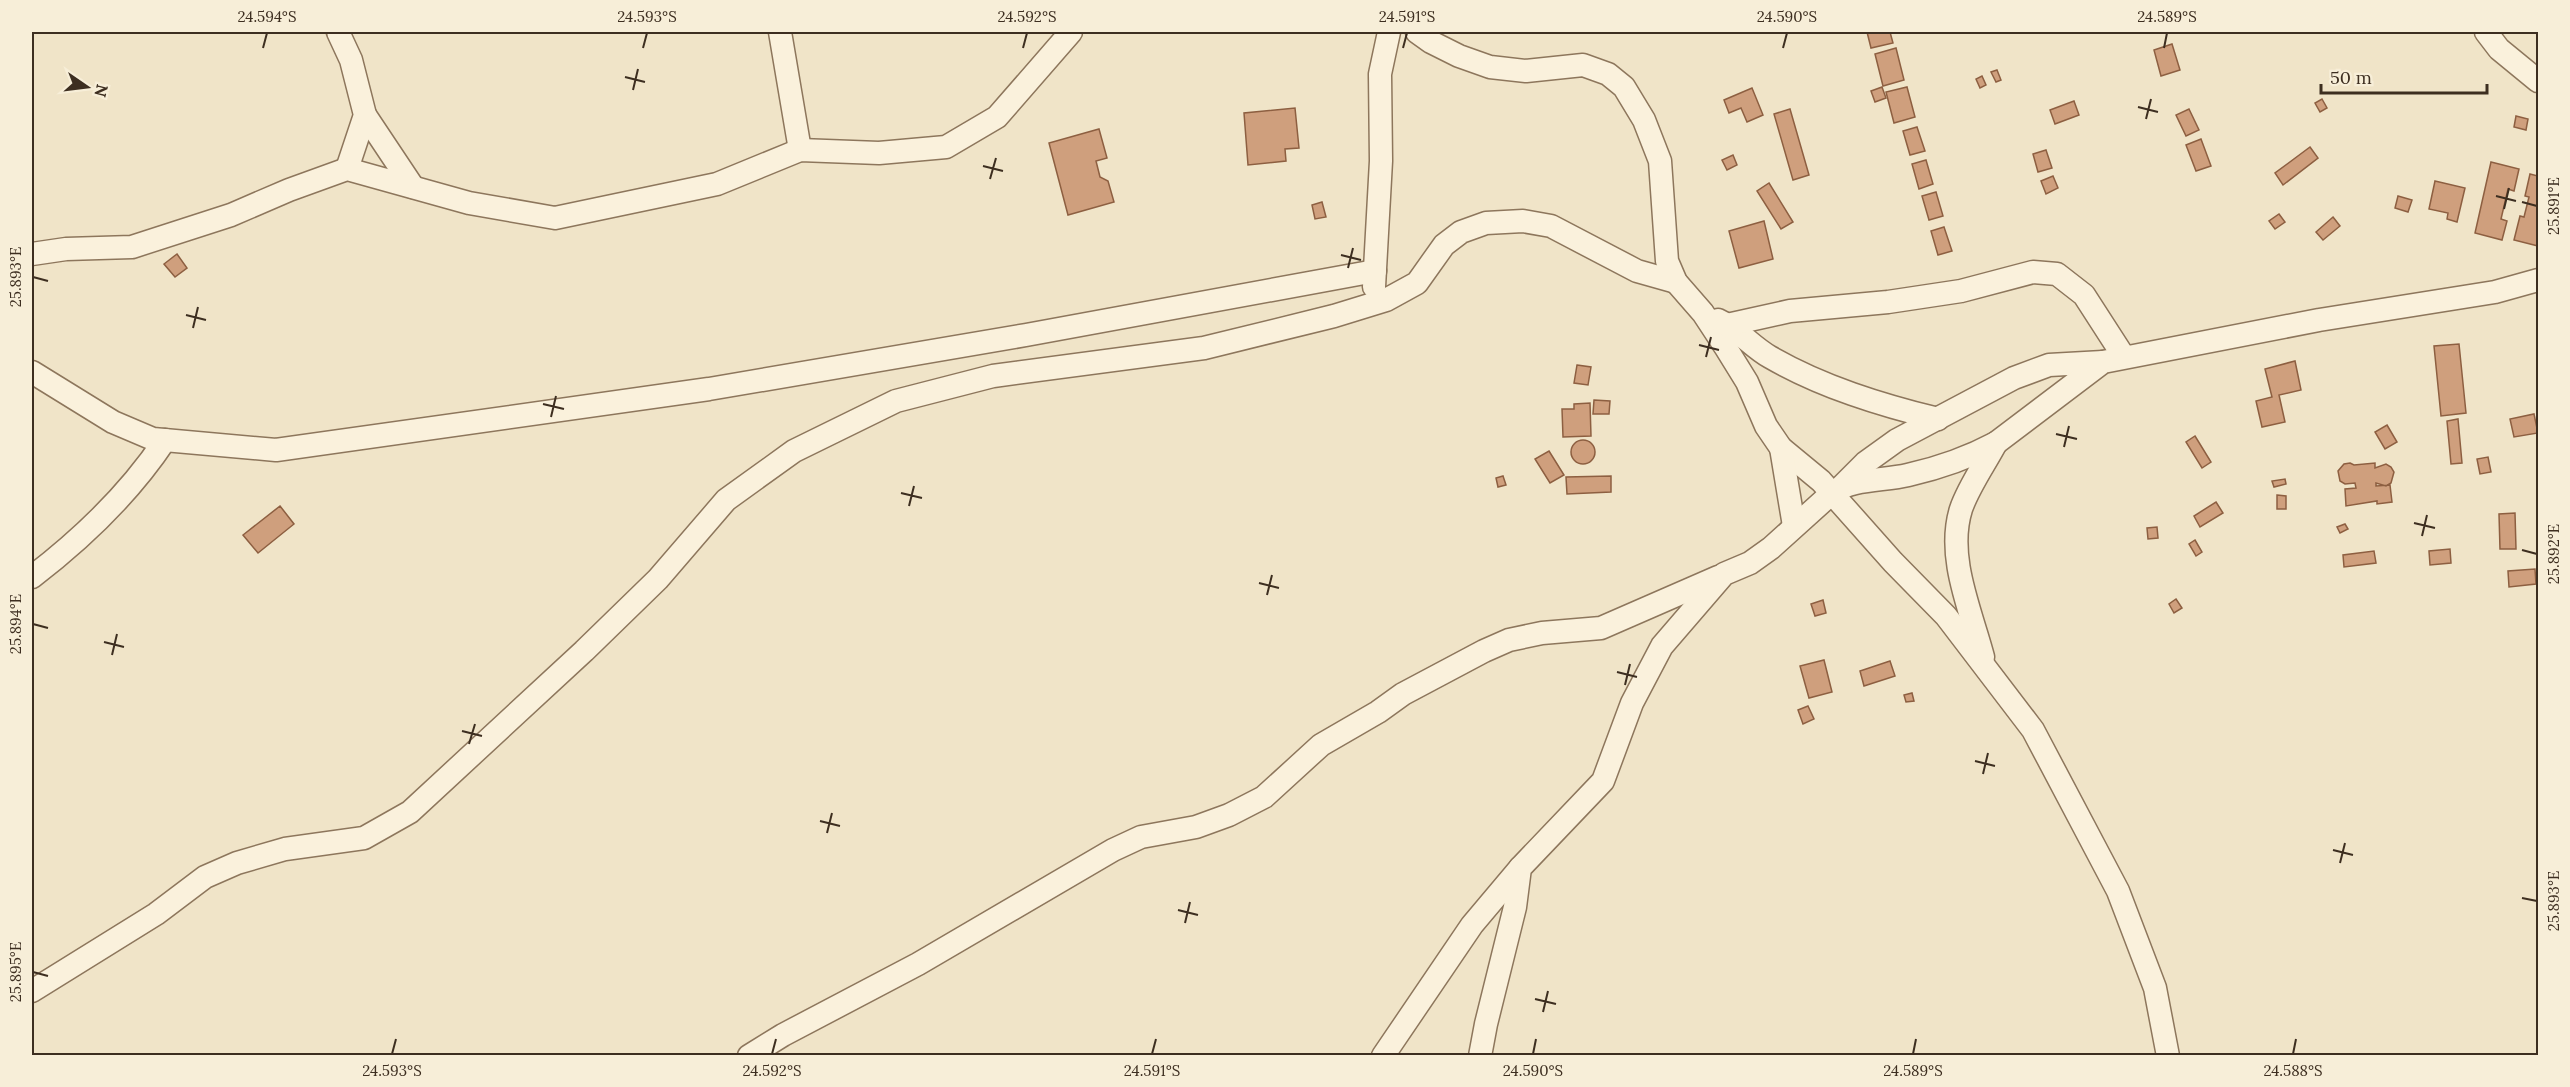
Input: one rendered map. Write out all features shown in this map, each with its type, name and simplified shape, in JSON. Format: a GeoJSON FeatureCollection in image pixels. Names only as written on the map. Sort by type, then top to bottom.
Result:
{"type":"FeatureCollection","features":[{"type":"Feature","properties":{"kind":"street"},"geometry":{"type":"LineString","coordinates":[[338,32],[351,60],[366,115],[413,188]]}},
{"type":"Feature","properties":{"kind":"street"},"geometry":{"type":"LineString","coordinates":[[780,32],[800,150]]}},
{"type":"Feature","properties":{"kind":"street"},"geometry":{"type":"LineString","coordinates":[[32,254],[66,249],[132,247],[231,215],[289,190],[347,169],[469,203],[555,218],[717,184],[800,150],[879,153],[946,147],[997,117],[1071,32]]}},
{"type":"Feature","properties":{"kind":"street"},"geometry":{"type":"LineString","coordinates":[[1372,304],[1381,162],[1379,86],[1389,32]]}},
{"type":"Feature","properties":{"kind":"street"},"geometry":{"type":"LineString","coordinates":[[1416,32],[1459,56],[1490,67],[1526,71],[1583,65],[1608,74],[1624,87],[1644,120],[1660,161],[1667,261],[1676,282],[1703,313],[1747,382],[1766,426],[1781,448],[1837,490],[1893,562],[1946,616],[2033,730],[2118,891],[2155,988],[2168,1056]]}},
{"type":"Feature","properties":{"kind":"street"},"geometry":{"type":"LineString","coordinates":[[2487,32],[2499,49],[2538,81]]}},
{"type":"Feature","properties":{"kind":"street"},"geometry":{"type":"LineString","coordinates":[[347,169],[366,115]]}},
{"type":"Feature","properties":{"kind":"street"},"geometry":{"type":"LineString","coordinates":[[32,991],[156,914],[205,877],[237,863],[285,849],[364,838],[410,812],[584,651],[658,579],[726,500],[794,451],[896,401],[967,381],[1204,348],[1266,335],[1386,300],[1417,283],[1444,245],[1461,232],[1486,224],[1523,221],[1551,226],[1637,272],[1676,282]]}},
{"type":"Feature","properties":{"kind":"street"},"geometry":{"type":"LineString","coordinates":[[32,372],[113,422],[153,438],[276,450],[484,422],[791,375],[1374,272]]}},
{"type":"Feature","properties":{"kind":"street"},"geometry":{"type":"LineString","coordinates":[[1727,325],[1790,311],[1888,302],[1961,291],[2034,272],[2057,274],[2084,295],[2114,360]]}},
{"type":"Feature","properties":{"kind":"street"},"geometry":{"type":"LineString","coordinates":[[749,1056],[783,1035],[918,964],[1113,850],[1141,837],[1196,826],[1229,815],[1264,797],[1321,745],[1378,712],[1403,694],[1484,651],[1509,640],[1542,633],[1601,628],[1750,563],[1771,548],[1865,463],[1897,440],[2014,378],[2049,365],[2114,360],[2151,351],[2201,345],[2319,320],[2495,292],[2538,280]]}},
{"type":"Feature","properties":{"kind":"street"},"geometry":{"type":"LineString","coordinates":[[1703,313],[1727,325],[1769,357],[1835,388],[1890,408],[1938,419]]}},
{"type":"Feature","properties":{"kind":"street"},"geometry":{"type":"LineString","coordinates":[[1837,490],[1907,475],[1964,459],[1996,443],[2114,360]]}},
{"type":"Feature","properties":{"kind":"street"},"geometry":{"type":"LineString","coordinates":[[32,576],[65,552],[121,498],[146,469],[165,440]]}},
{"type":"Feature","properties":{"kind":"street"},"geometry":{"type":"LineString","coordinates":[[1987,669],[1963,584],[1955,543],[1962,506],[1996,443]]}},
{"type":"Feature","properties":{"kind":"street"},"geometry":{"type":"LineString","coordinates":[[1781,448],[1794,526]]}},
{"type":"Feature","properties":{"kind":"street"},"geometry":{"type":"LineString","coordinates":[[1383,1056],[1472,925],[1520,868],[1603,781],[1632,703],[1657,655],[1724,574]]}},
{"type":"Feature","properties":{"kind":"street"},"geometry":{"type":"LineString","coordinates":[[1480,1056],[1515,908],[1520,868]]}},
{"type":"Feature","properties":{"kind":"building"},"geometry":{"type":"Polygon","coordinates":[[[1867,32],[1890,32],[1893,43],[1871,48],[1867,32]]]}},
{"type":"Feature","properties":{"kind":"building"},"geometry":{"type":"Polygon","coordinates":[[[2172,44],[2180,70],[2161,76],[2154,50],[2172,44]]]}},
{"type":"Feature","properties":{"kind":"building"},"geometry":{"type":"Polygon","coordinates":[[[1896,48],[1904,80],[1883,86],[1875,54],[1896,48]]]}},
{"type":"Feature","properties":{"kind":"building"},"geometry":{"type":"Polygon","coordinates":[[[1997,70],[2001,80],[1996,82],[1991,72],[1997,70]]]}},
{"type":"Feature","properties":{"kind":"building"},"geometry":{"type":"Polygon","coordinates":[[[1982,76],[1986,85],[1980,88],[1976,79],[1982,76]]]}},
{"type":"Feature","properties":{"kind":"building"},"geometry":{"type":"Polygon","coordinates":[[[1882,87],[1886,98],[1875,102],[1871,91],[1882,87]]]}},
{"type":"Feature","properties":{"kind":"building"},"geometry":{"type":"Polygon","coordinates":[[[1907,87],[1915,117],[1894,123],[1886,92],[1907,87]]]}},
{"type":"Feature","properties":{"kind":"building"},"geometry":{"type":"Polygon","coordinates":[[[1752,88],[1763,115],[1747,122],[1741,108],[1729,113],[1724,100],[1752,88]]]}},
{"type":"Feature","properties":{"kind":"building"},"geometry":{"type":"Polygon","coordinates":[[[2322,99],[2327,108],[2320,112],[2315,103],[2322,99]]]}},
{"type":"Feature","properties":{"kind":"building"},"geometry":{"type":"Polygon","coordinates":[[[2074,101],[2079,115],[2055,124],[2050,110],[2074,101]]]}},
{"type":"Feature","properties":{"kind":"building"},"geometry":{"type":"Polygon","coordinates":[[[1295,108],[1299,148],[1285,149],[1286,161],[1248,165],[1244,113],[1295,108]]]}},
{"type":"Feature","properties":{"kind":"building"},"geometry":{"type":"Polygon","coordinates":[[[1790,109],[1809,175],[1793,180],[1774,114],[1790,109]]]}},
{"type":"Feature","properties":{"kind":"building"},"geometry":{"type":"Polygon","coordinates":[[[2189,109],[2199,130],[2186,136],[2176,115],[2189,109]]]}},
{"type":"Feature","properties":{"kind":"building"},"geometry":{"type":"Polygon","coordinates":[[[2516,116],[2528,119],[2526,130],[2514,127],[2516,116]]]}},
{"type":"Feature","properties":{"kind":"building"},"geometry":{"type":"Polygon","coordinates":[[[1917,127],[1925,151],[1910,155],[1903,131],[1917,127]]]}},
{"type":"Feature","properties":{"kind":"building"},"geometry":{"type":"Polygon","coordinates":[[[1099,129],[1107,158],[1096,161],[1100,177],[1108,181],[1114,202],[1068,215],[1049,143],[1099,129]]]}},
{"type":"Feature","properties":{"kind":"building"},"geometry":{"type":"Polygon","coordinates":[[[2201,139],[2211,166],[2196,171],[2186,145],[2201,139]]]}},
{"type":"Feature","properties":{"kind":"building"},"geometry":{"type":"Polygon","coordinates":[[[2310,147],[2318,158],[2283,185],[2275,173],[2310,147]]]}},
{"type":"Feature","properties":{"kind":"building"},"geometry":{"type":"Polygon","coordinates":[[[2046,150],[2052,168],[2038,172],[2033,154],[2046,150]]]}},
{"type":"Feature","properties":{"kind":"building"},"geometry":{"type":"Polygon","coordinates":[[[1733,155],[1737,165],[1727,170],[1722,160],[1733,155]]]}},
{"type":"Feature","properties":{"kind":"building"},"geometry":{"type":"Polygon","coordinates":[[[1926,160],[1933,184],[1919,189],[1912,164],[1926,160]]]}},
{"type":"Feature","properties":{"kind":"building"},"geometry":{"type":"Polygon","coordinates":[[[2491,162],[2519,169],[2514,191],[2508,189],[2501,219],[2507,221],[2502,240],[2475,233],[2491,162]]]}},
{"type":"Feature","properties":{"kind":"building"},"geometry":{"type":"Polygon","coordinates":[[[2530,174],[2538,176],[2538,246],[2514,240],[2520,216],[2524,217],[2529,197],[2525,196],[2530,174]]]}},
{"type":"Feature","properties":{"kind":"building"},"geometry":{"type":"Polygon","coordinates":[[[2053,176],[2058,188],[2046,194],[2041,181],[2053,176]]]}},
{"type":"Feature","properties":{"kind":"building"},"geometry":{"type":"Polygon","coordinates":[[[2435,181],[2465,188],[2457,222],[2447,219],[2448,213],[2429,209],[2435,181]]]}},
{"type":"Feature","properties":{"kind":"building"},"geometry":{"type":"Polygon","coordinates":[[[1769,183],[1793,222],[1781,229],[1757,191],[1769,183]]]}},
{"type":"Feature","properties":{"kind":"building"},"geometry":{"type":"Polygon","coordinates":[[[1936,192],[1943,216],[1929,220],[1922,196],[1936,192]]]}},
{"type":"Feature","properties":{"kind":"building"},"geometry":{"type":"Polygon","coordinates":[[[2398,196],[2412,200],[2408,212],[2395,208],[2398,196]]]}},
{"type":"Feature","properties":{"kind":"building"},"geometry":{"type":"Polygon","coordinates":[[[1322,202],[1326,217],[1315,219],[1312,205],[1322,202]]]}},
{"type":"Feature","properties":{"kind":"building"},"geometry":{"type":"Polygon","coordinates":[[[2279,214],[2285,222],[2275,229],[2269,221],[2279,214]]]}},
{"type":"Feature","properties":{"kind":"building"},"geometry":{"type":"Polygon","coordinates":[[[2333,217],[2340,226],[2323,240],[2316,232],[2333,217]]]}},
{"type":"Feature","properties":{"kind":"building"},"geometry":{"type":"Polygon","coordinates":[[[1764,221],[1773,259],[1739,268],[1729,231],[1764,221]]]}},
{"type":"Feature","properties":{"kind":"building"},"geometry":{"type":"Polygon","coordinates":[[[1944,227],[1952,251],[1938,255],[1931,231],[1944,227]]]}},
{"type":"Feature","properties":{"kind":"building"},"geometry":{"type":"Polygon","coordinates":[[[177,254],[187,268],[175,277],[164,264],[177,254]]]}},
{"type":"Feature","properties":{"kind":"building"},"geometry":{"type":"Polygon","coordinates":[[[2459,344],[2466,413],[2441,416],[2434,346],[2459,344]]]}},
{"type":"Feature","properties":{"kind":"building"},"geometry":{"type":"Polygon","coordinates":[[[2295,361],[2301,390],[2279,395],[2285,422],[2262,427],[2256,401],[2272,397],[2265,369],[2295,361]]]}},
{"type":"Feature","properties":{"kind":"building"},"geometry":{"type":"Polygon","coordinates":[[[1577,365],[1591,367],[1588,385],[1574,383],[1577,365]]]}},
{"type":"Feature","properties":{"kind":"building"},"geometry":{"type":"Polygon","coordinates":[[[1594,400],[1610,401],[1609,414],[1593,414],[1594,400]]]}},
{"type":"Feature","properties":{"kind":"building"},"geometry":{"type":"Polygon","coordinates":[[[1590,403],[1591,436],[1563,437],[1562,409],[1574,409],[1574,404],[1590,403]]]}},
{"type":"Feature","properties":{"kind":"building"},"geometry":{"type":"Polygon","coordinates":[[[2534,414],[2538,433],[2514,437],[2510,419],[2534,414]]]}},
{"type":"Feature","properties":{"kind":"building"},"geometry":{"type":"Polygon","coordinates":[[[2458,419],[2462,463],[2451,464],[2447,421],[2458,419]]]}},
{"type":"Feature","properties":{"kind":"building"},"geometry":{"type":"Polygon","coordinates":[[[2387,425],[2397,442],[2385,449],[2375,432],[2387,425]]]}},
{"type":"Feature","properties":{"kind":"building"},"geometry":{"type":"Polygon","coordinates":[[[2195,436],[2211,462],[2202,468],[2186,442],[2195,436]]]}},
{"type":"Feature","properties":{"kind":"building"},"geometry":{"type":"Polygon","coordinates":[[[1583,440],[1591,444],[1595,452],[1591,460],[1583,464],[1575,460],[1571,452],[1575,444],[1583,440]]]}},
{"type":"Feature","properties":{"kind":"building"},"geometry":{"type":"Polygon","coordinates":[[[1549,451],[1564,475],[1550,483],[1535,459],[1549,451]]]}},
{"type":"Feature","properties":{"kind":"building"},"geometry":{"type":"Polygon","coordinates":[[[2488,457],[2491,472],[2480,474],[2477,459],[2488,457]]]}},
{"type":"Feature","properties":{"kind":"building"},"geometry":{"type":"Polygon","coordinates":[[[2375,463],[2375,468],[2386,464],[2391,467],[2394,472],[2391,483],[2387,485],[2390,485],[2392,502],[2377,504],[2377,501],[2346,506],[2345,489],[2356,488],[2355,483],[2345,484],[2340,481],[2338,471],[2344,464],[2354,465],[2375,463]]]}},
{"type":"Feature","properties":{"kind":"building"},"geometry":{"type":"Polygon","coordinates":[[[1503,476],[1506,485],[1498,487],[1496,478],[1503,476]]]}},
{"type":"Feature","properties":{"kind":"building"},"geometry":{"type":"Polygon","coordinates":[[[1611,476],[1611,492],[1567,494],[1566,477],[1611,476]]]}},
{"type":"Feature","properties":{"kind":"building"},"geometry":{"type":"Polygon","coordinates":[[[2285,479],[2286,484],[2274,487],[2272,481],[2285,479]]]}},
{"type":"Feature","properties":{"kind":"building"},"geometry":{"type":"Polygon","coordinates":[[[2277,495],[2286,496],[2286,509],[2277,509],[2277,495]]]}},
{"type":"Feature","properties":{"kind":"building"},"geometry":{"type":"Polygon","coordinates":[[[2216,502],[2223,513],[2200,527],[2194,516],[2216,502]]]}},
{"type":"Feature","properties":{"kind":"building"},"geometry":{"type":"Polygon","coordinates":[[[280,506],[294,524],[258,553],[243,535],[280,506]]]}},
{"type":"Feature","properties":{"kind":"building"},"geometry":{"type":"Polygon","coordinates":[[[2515,513],[2516,549],[2500,549],[2499,514],[2515,513]]]}},
{"type":"Feature","properties":{"kind":"building"},"geometry":{"type":"Polygon","coordinates":[[[2345,524],[2348,529],[2340,533],[2337,527],[2345,524]]]}},
{"type":"Feature","properties":{"kind":"building"},"geometry":{"type":"Polygon","coordinates":[[[2157,527],[2158,538],[2148,539],[2147,528],[2157,527]]]}},
{"type":"Feature","properties":{"kind":"building"},"geometry":{"type":"Polygon","coordinates":[[[2195,540],[2202,552],[2196,556],[2189,544],[2195,540]]]}},
{"type":"Feature","properties":{"kind":"building"},"geometry":{"type":"Polygon","coordinates":[[[2450,549],[2451,563],[2430,565],[2429,551],[2450,549]]]}},
{"type":"Feature","properties":{"kind":"building"},"geometry":{"type":"Polygon","coordinates":[[[2374,551],[2376,563],[2344,567],[2343,555],[2374,551]]]}},
{"type":"Feature","properties":{"kind":"building"},"geometry":{"type":"Polygon","coordinates":[[[2535,569],[2536,584],[2509,587],[2508,571],[2535,569]]]}},
{"type":"Feature","properties":{"kind":"building"},"geometry":{"type":"Polygon","coordinates":[[[2176,599],[2182,608],[2174,613],[2169,604],[2176,599]]]}},
{"type":"Feature","properties":{"kind":"building"},"geometry":{"type":"Polygon","coordinates":[[[1823,600],[1826,613],[1815,616],[1811,604],[1823,600]]]}},
{"type":"Feature","properties":{"kind":"building"},"geometry":{"type":"Polygon","coordinates":[[[1824,660],[1832,692],[1809,698],[1800,666],[1824,660]]]}},
{"type":"Feature","properties":{"kind":"building"},"geometry":{"type":"Polygon","coordinates":[[[1890,661],[1895,676],[1864,686],[1860,671],[1890,661]]]}},
{"type":"Feature","properties":{"kind":"building"},"geometry":{"type":"Polygon","coordinates":[[[1912,693],[1914,701],[1906,702],[1904,695],[1912,693]]]}},
{"type":"Feature","properties":{"kind":"building"},"geometry":{"type":"Polygon","coordinates":[[[1808,706],[1814,719],[1803,724],[1798,710],[1808,706]]]}}]}
